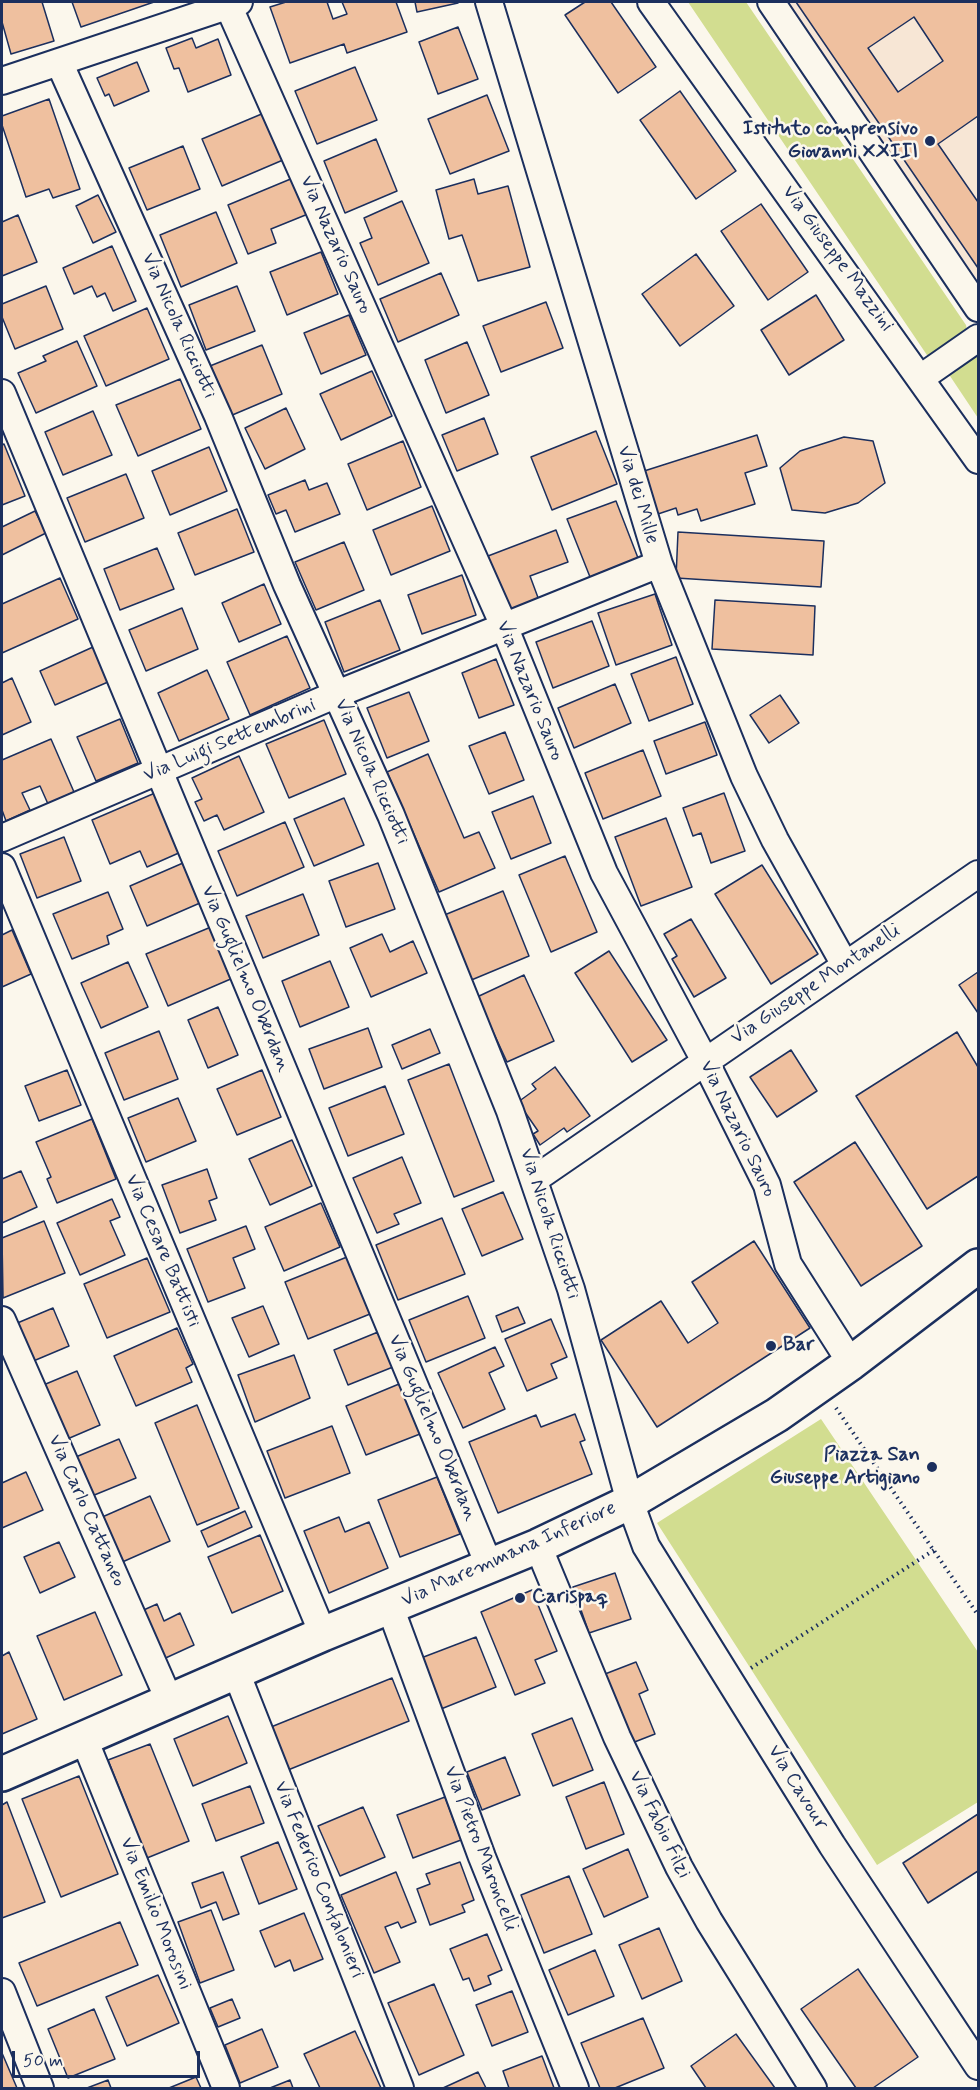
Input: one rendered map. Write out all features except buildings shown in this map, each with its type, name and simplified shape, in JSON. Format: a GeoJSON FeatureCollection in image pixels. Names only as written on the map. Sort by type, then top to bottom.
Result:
{"type":"FeatureCollection","features":[{"type":"Feature","properties":{"kind":"main road","name":"Via Maremmana Inferiore"},"geometry":{"type":"LineString","coordinates":[[2,1774],[236,1672],[538,1545],[630,1502],[726,1447],[851,1364],[978,1266]]}},
{"type":"Feature","properties":{"kind":"street","name":"Via dei Mille"},"geometry":{"type":"LineString","coordinates":[[489,2],[658,564],[744,776],[775,840],[845,965]]}},
{"type":"Feature","properties":{"kind":"street","name":"Via Giuseppe Mazzini"},"geometry":{"type":"LineString","coordinates":[[651,2],[922,377],[978,460]]}},
{"type":"Feature","properties":{"kind":"street"},"geometry":{"type":"LineString","coordinates":[[771,2],[978,308]]}},
{"type":"Feature","properties":{"kind":"street"},"geometry":{"type":"LineString","coordinates":[[2,81],[233,3]]}},
{"type":"Feature","properties":{"kind":"street","name":"Via Nazario Sauro"},"geometry":{"type":"LineString","coordinates":[[233,3],[504,626],[604,873],[705,1061],[770,1191],[788,1264],[851,1364]]}},
{"type":"Feature","properties":{"kind":"street","name":"Via Nicola Ricciotti"},"geometry":{"type":"LineString","coordinates":[[59,62],[218,416],[287,585],[396,825],[535,1179],[574,1299],[630,1502]]}},
{"type":"Feature","properties":{"kind":"street"},"geometry":{"type":"LineString","coordinates":[[922,377],[978,338]]}},
{"type":"Feature","properties":{"kind":"street","name":"Via Guglielmo Oberdan"},"geometry":{"type":"LineString","coordinates":[[2,393],[489,1565]]}},
{"type":"Feature","properties":{"kind":"street","name":"Via Luigi Settembrini"},"geometry":{"type":"LineString","coordinates":[[2,838],[337,694],[658,564]]}},
{"type":"Feature","properties":{"kind":"street","name":"Via Cesare Battisti"},"geometry":{"type":"LineString","coordinates":[[2,867],[323,1635]]}},
{"type":"Feature","properties":{"kind":"street","name":"Via Giuseppe Montanelli"},"geometry":{"type":"LineString","coordinates":[[535,1179],[978,874]]}},
{"type":"Feature","properties":{"kind":"street","name":"Via Carlo Cattaneo"},"geometry":{"type":"LineString","coordinates":[[2,1320],[170,1702]]}},
{"type":"Feature","properties":{"kind":"street","name":"Via Cavour"},"geometry":{"type":"LineString","coordinates":[[630,1502],[653,1559],[832,1845],[978,2066]]}},
{"type":"Feature","properties":{"kind":"street","name":"Via Fabio Filzi"},"geometry":{"type":"LineString","coordinates":[[538,1545],[617,1737],[666,1840],[709,1921],[813,2088]]}},
{"type":"Feature","properties":{"kind":"street","name":"Via Pietro Maroncelli"},"geometry":{"type":"LineString","coordinates":[[390,1607],[482,1857],[575,2088]]}},
{"type":"Feature","properties":{"kind":"street","name":"Via Federico Confalonieri"},"geometry":{"type":"LineString","coordinates":[[236,1672],[400,2088]]}},
{"type":"Feature","properties":{"kind":"street","name":"Via Emilio Morosini"},"geometry":{"type":"LineString","coordinates":[[84,1739],[226,2088]]}},
{"type":"Feature","properties":{"kind":"street"},"geometry":{"type":"LineString","coordinates":[[2,1992],[40,2088]]}},
{"type":"Feature","properties":{"kind":"path"},"geometry":{"type":"LineString","coordinates":[[820,1385],[978,1615]]}},
{"type":"Feature","properties":{"kind":"path"},"geometry":{"type":"LineString","coordinates":[[730,1682],[934,1550]]}},
{"type":"Feature","properties":{"kind":"shaded area","name":"Istituto comprensivo Giovanni XXIII"},"geometry":{"type":"Polygon","coordinates":[[[786,2],[978,2],[978,281],[786,2]]]}},
{"type":"Feature","properties":{"kind":"green space"},"geometry":{"type":"Polygon","coordinates":[[[688,2],[746,2],[966,325],[968,336],[931,361],[688,2]]]}},
{"type":"Feature","properties":{"kind":"green space"},"geometry":{"type":"Polygon","coordinates":[[[978,353],[978,418],[948,373],[978,353]]]}},
{"type":"Feature","properties":{"kind":"green space"},"geometry":{"type":"Polygon","coordinates":[[[821,1419],[978,1652],[978,1802],[877,1865],[657,1523],[821,1419]]]}},
{"type":"Feature","properties":{"kind":"place","name":"Istituto comprensivo Giovanni XXIII"},"geometry":{"type":"Point","coordinates":[930,141]}},
{"type":"Feature","properties":{"kind":"place","name":"Bar"},"geometry":{"type":"Point","coordinates":[771,1346]}},
{"type":"Feature","properties":{"kind":"place","name":"Piazza San Giuseppe Artigiano"},"geometry":{"type":"Point","coordinates":[932,1467]}},
{"type":"Feature","properties":{"kind":"place","name":"Carispaq"},"geometry":{"type":"Point","coordinates":[520,1598]}}]}
